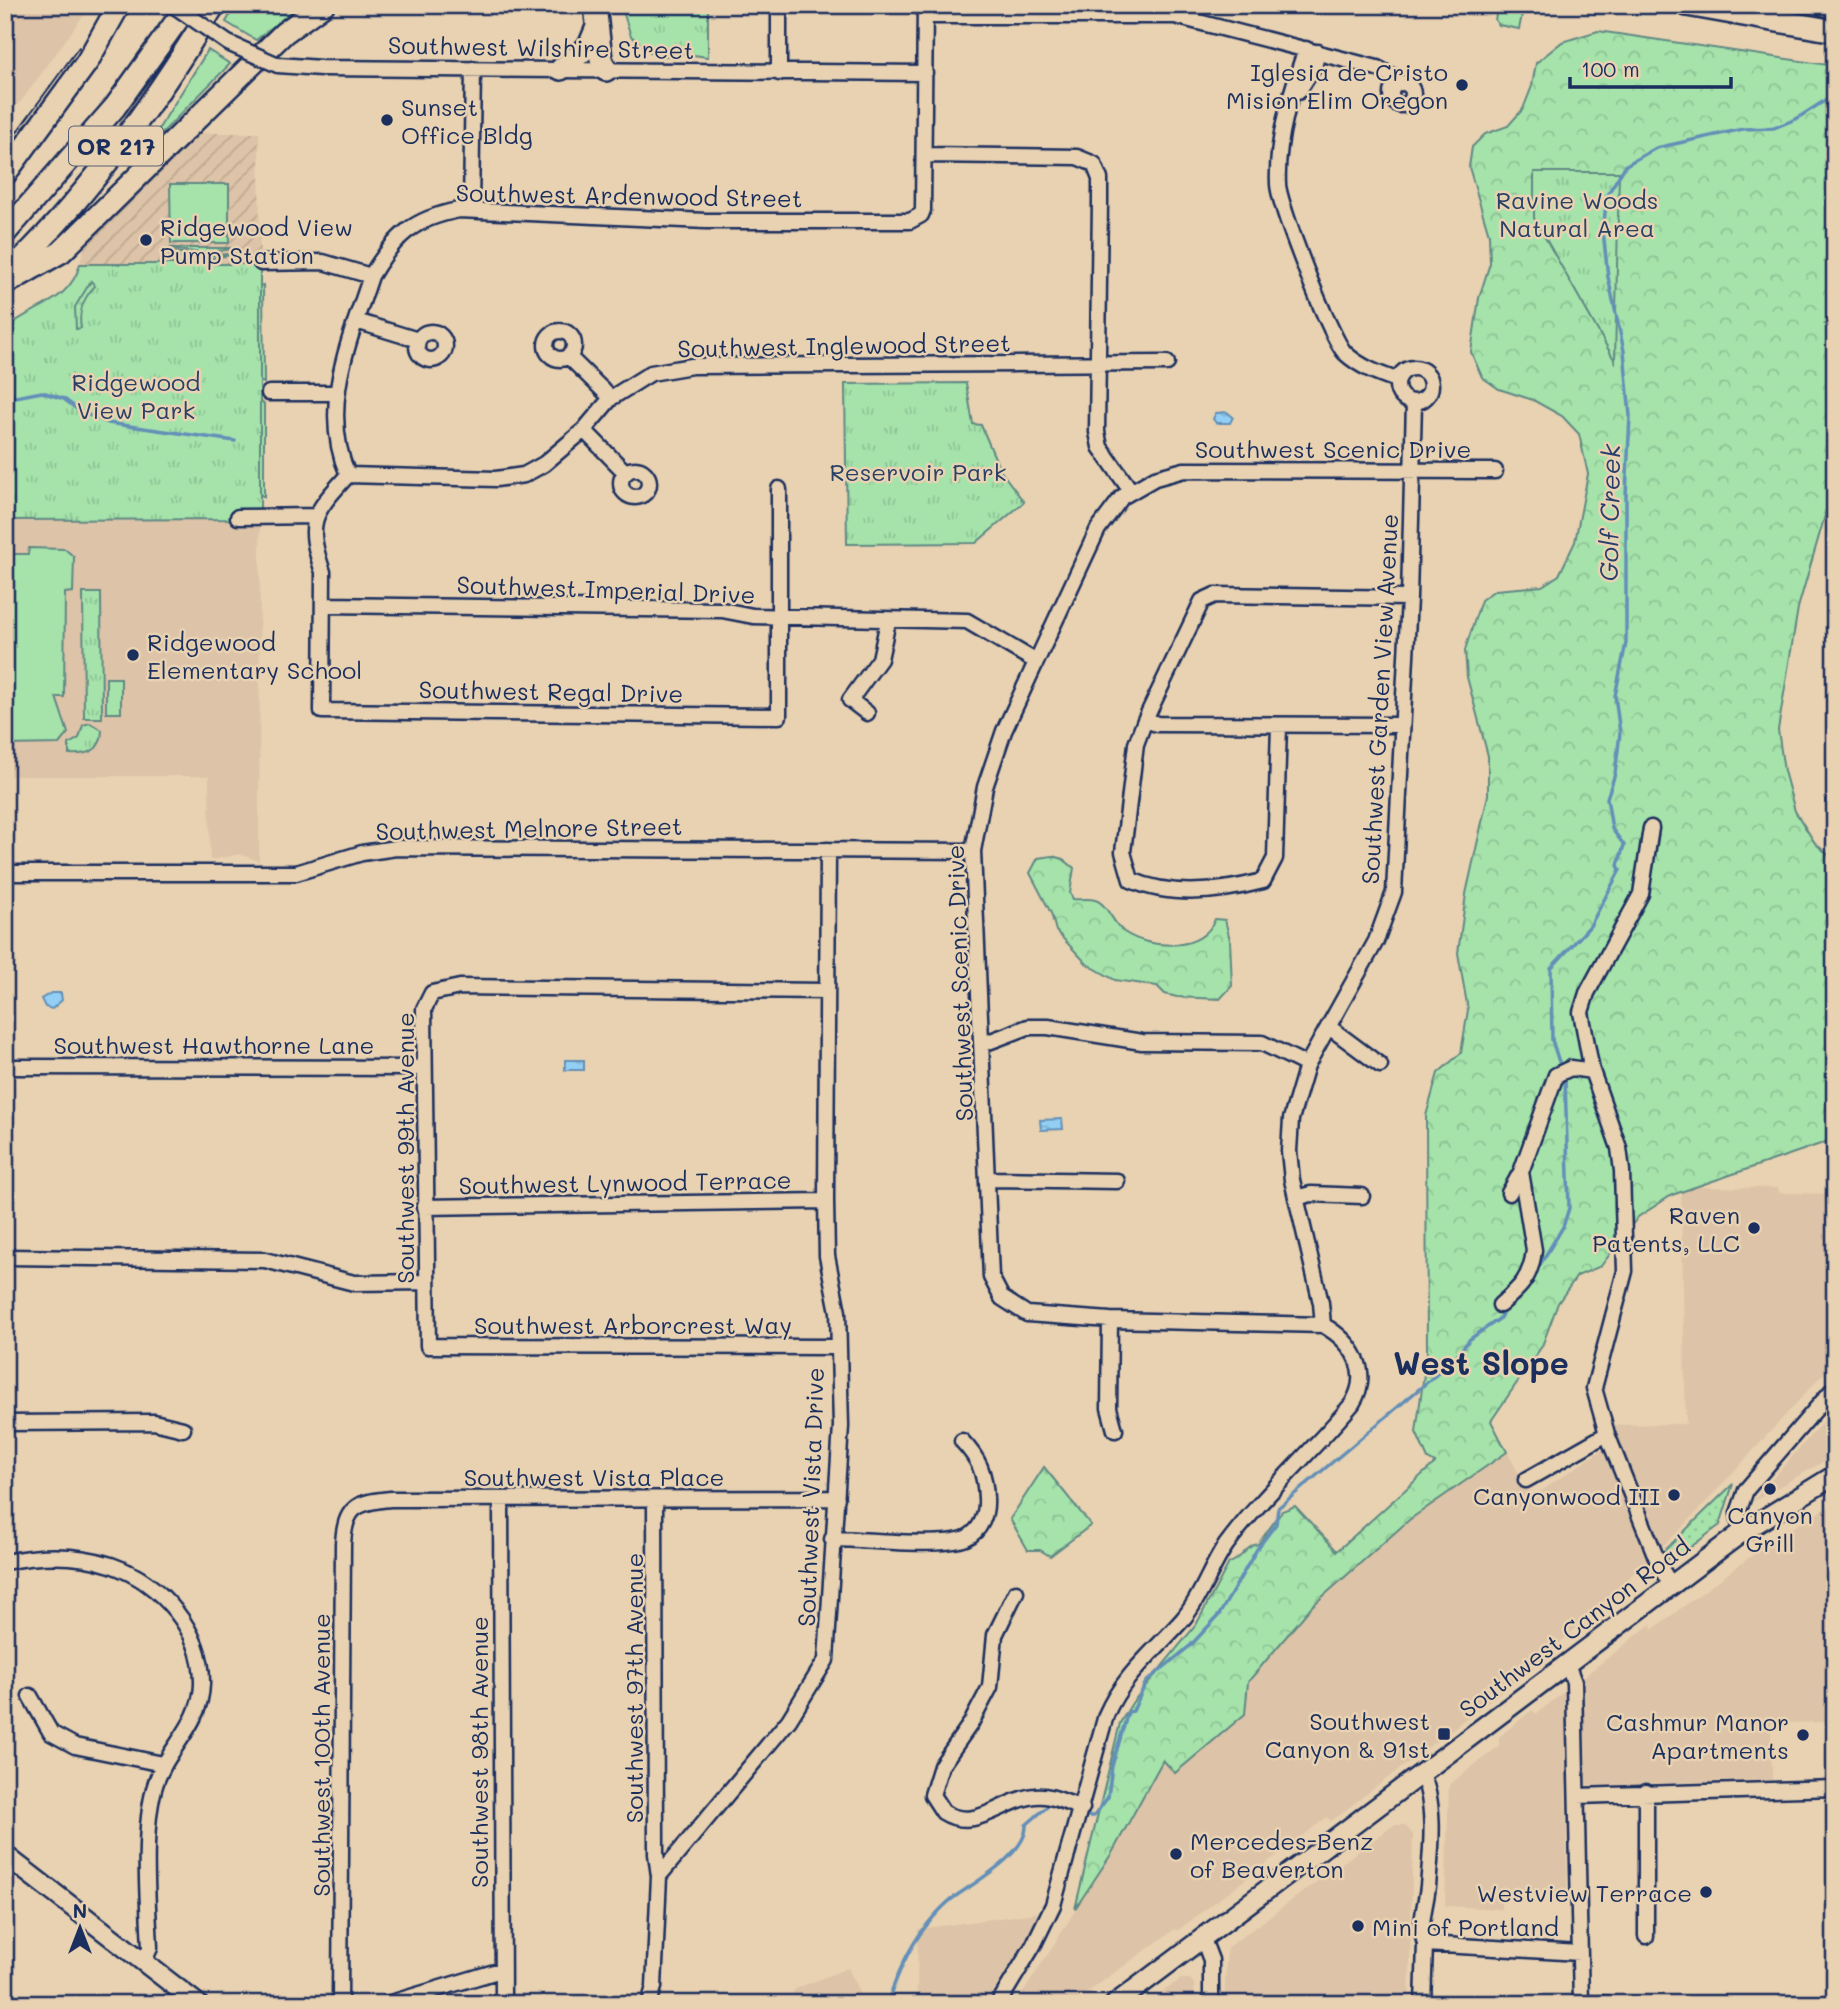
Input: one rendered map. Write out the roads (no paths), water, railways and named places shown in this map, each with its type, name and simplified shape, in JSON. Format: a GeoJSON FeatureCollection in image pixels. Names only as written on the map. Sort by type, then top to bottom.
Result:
{"type":"FeatureCollection","features":[{"type":"Feature","properties":{"kind":"highway"},"geometry":{"type":"LineString","coordinates":[[5,174],[81,71],[119,5]]}},
{"type":"Feature","properties":{"kind":"highway"},"geometry":{"type":"LineString","coordinates":[[138,73],[154,36],[173,5]]}},
{"type":"Feature","properties":{"kind":"highway","name":"OR 217"},"geometry":{"type":"LineString","coordinates":[[5,233],[70,162],[164,43],[188,5]]}},
{"type":"Feature","properties":{"kind":"highway","name":"OR 217"},"geometry":{"type":"LineString","coordinates":[[5,276],[68,208],[99,168],[177,65],[214,5]]}},
{"type":"Feature","properties":{"kind":"highway"},"geometry":{"type":"LineString","coordinates":[[5,284],[61,252],[275,41],[323,5]]}},
{"type":"Feature","properties":{"kind":"highway"},"geometry":{"type":"LineString","coordinates":[[595,5],[606,70]]}},
{"type":"Feature","properties":{"kind":"highway"},"geometry":{"type":"LineString","coordinates":[[1687,5],[1835,31]]}},
{"type":"Feature","properties":{"kind":"highway"},"geometry":{"type":"LineString","coordinates":[[1826,5],[1835,7]]}},
{"type":"Feature","properties":{"kind":"highway"},"geometry":{"type":"LineString","coordinates":[[561,69],[589,46],[597,27]]}},
{"type":"Feature","properties":{"kind":"main road","name":"Southwest Canyon Road"},"geometry":{"type":"LineString","coordinates":[[1115,2004],[1741,1533],[1833,1477]]}},
{"type":"Feature","properties":{"kind":"main road"},"geometry":{"type":"LineString","coordinates":[[5,1855],[198,2004]]}},
{"type":"Feature","properties":{"kind":"street","name":"Southwest Wilshire Street"},"geometry":{"type":"LineString","coordinates":[[173,5],[228,43],[278,65],[925,73]]}},
{"type":"Feature","properties":{"kind":"street"},"geometry":{"type":"LineString","coordinates":[[779,5],[779,72]]}},
{"type":"Feature","properties":{"kind":"street"},"geometry":{"type":"LineString","coordinates":[[925,11],[1082,10],[1186,17],[1386,72],[1396,85]]}},
{"type":"Feature","properties":{"kind":"street","name":"Southwest Ardenwood Street"},"geometry":{"type":"LineString","coordinates":[[348,475],[338,451],[334,425],[337,393],[356,321],[371,276],[392,242],[412,226],[434,215],[471,210],[706,221],[910,221],[920,215],[923,210],[925,11]]}},
{"type":"Feature","properties":{"kind":"street"},"geometry":{"type":"LineString","coordinates":[[1312,51],[1314,67],[1286,119],[1279,192],[1336,341],[1346,354],[1364,366],[1397,380],[1401,396],[1414,402]]}},
{"type":"Feature","properties":{"kind":"street"},"geometry":{"type":"LineString","coordinates":[[471,210],[473,69]]}},
{"type":"Feature","properties":{"kind":"street"},"geometry":{"type":"LineString","coordinates":[[924,155],[1077,157],[1094,164],[1100,179],[1097,432],[1100,446],[1131,491]]}},
{"type":"Feature","properties":{"kind":"street"},"geometry":{"type":"LineString","coordinates":[[261,263],[323,262],[371,276]]}},
{"type":"Feature","properties":{"kind":"street"},"geometry":{"type":"LineString","coordinates":[[356,321],[418,340]]}},
{"type":"Feature","properties":{"kind":"street"},"geometry":{"type":"LineString","coordinates":[[569,357],[611,398]]}},
{"type":"Feature","properties":{"kind":"street","name":"Southwest Inglewood Street"},"geometry":{"type":"LineString","coordinates":[[348,475],[496,479],[524,475],[544,464],[584,430],[611,398],[651,373],[692,366],[1167,363]]}},
{"type":"Feature","properties":{"kind":"street","name":"Southwest Garden View Avenue"},"geometry":{"type":"LineString","coordinates":[[1323,1325],[1321,1303],[1296,1198],[1289,1151],[1291,1119],[1307,1065],[1376,941],[1394,892],[1409,598],[1414,402],[1422,400],[1430,392],[1429,376],[1420,368],[1409,368],[1397,380]]}},
{"type":"Feature","properties":{"kind":"street"},"geometry":{"type":"LineString","coordinates":[[269,393],[337,393]]}},
{"type":"Feature","properties":{"kind":"street"},"geometry":{"type":"LineString","coordinates":[[584,430],[626,473]]}},
{"type":"Feature","properties":{"kind":"street","name":"Southwest Scenic Drive"},"geometry":{"type":"LineString","coordinates":[[1323,1325],[1110,1321],[1027,1314],[1002,1298],[991,1277],[984,1044],[973,851],[985,788],[1004,731],[1098,529],[1122,497],[1131,491],[1168,473],[1184,470],[1495,471]]}},
{"type":"Feature","properties":{"kind":"street"},"geometry":{"type":"LineString","coordinates":[[324,605],[323,572],[316,552],[315,516],[318,508],[348,475]]}},
{"type":"Feature","properties":{"kind":"street"},"geometry":{"type":"LineString","coordinates":[[779,489],[780,617]]}},
{"type":"Feature","properties":{"kind":"street"},"geometry":{"type":"LineString","coordinates":[[238,517],[315,516]]}},
{"type":"Feature","properties":{"kind":"street"},"geometry":{"type":"LineString","coordinates":[[1279,725],[1275,858],[1263,881],[1224,892],[1150,888],[1131,880],[1124,852],[1136,744],[1196,607],[1208,597],[1409,598]]}},
{"type":"Feature","properties":{"kind":"street","name":"Southwest Imperial Drive"},"geometry":{"type":"LineString","coordinates":[[324,605],[723,610],[780,617],[967,621],[1035,661]]}},
{"type":"Feature","properties":{"kind":"street","name":"Southwest Regal Drive"},"geometry":{"type":"LineString","coordinates":[[324,605],[322,711],[779,716],[780,617]]}},
{"type":"Feature","properties":{"kind":"street"},"geometry":{"type":"LineString","coordinates":[[867,713],[850,700],[880,659],[888,621]]}},
{"type":"Feature","properties":{"kind":"street"},"geometry":{"type":"LineString","coordinates":[[1145,720],[1157,724],[1402,725]]}},
{"type":"Feature","properties":{"kind":"street"},"geometry":{"type":"LineString","coordinates":[[1651,828],[1641,894],[1581,1004],[1592,1071],[1619,1148],[1622,1171],[1625,1271],[1594,1388],[1607,1434],[1660,1567],[1671,1585]]}},
{"type":"Feature","properties":{"kind":"street","name":"Southwest Melnore Street"},"geometry":{"type":"LineString","coordinates":[[5,873],[296,873],[362,853],[396,848],[973,851]]}},
{"type":"Feature","properties":{"kind":"street","name":"Southwest Vista Drive"},"geometry":{"type":"LineString","coordinates":[[659,1876],[789,1720],[826,1660],[841,1426],[836,1290],[827,1256],[828,850]]}},
{"type":"Feature","properties":{"kind":"street","name":"Southwest 99th Avenue"},"geometry":{"type":"LineString","coordinates":[[428,1346],[423,1068],[424,1009],[432,993],[460,987],[827,991]]}},
{"type":"Feature","properties":{"kind":"street"},"geometry":{"type":"LineString","coordinates":[[984,1044],[1028,1027],[1048,1027],[1142,1042],[1262,1043],[1307,1065]]}},
{"type":"Feature","properties":{"kind":"street"},"geometry":{"type":"LineString","coordinates":[[1329,1027],[1380,1065]]}},
{"type":"Feature","properties":{"kind":"street","name":"Southwest Hawthorne Lane"},"geometry":{"type":"LineString","coordinates":[[5,1066],[423,1068]]}},
{"type":"Feature","properties":{"kind":"street"},"geometry":{"type":"LineString","coordinates":[[1509,1193],[1521,1172],[1556,1075],[1571,1068],[1592,1071]]}},
{"type":"Feature","properties":{"kind":"street"},"geometry":{"type":"LineString","coordinates":[[1500,1306],[1522,1286],[1533,1263],[1534,1250],[1521,1172]]}},
{"type":"Feature","properties":{"kind":"street"},"geometry":{"type":"LineString","coordinates":[[989,1179],[1117,1181]]}},
{"type":"Feature","properties":{"kind":"street"},"geometry":{"type":"LineString","coordinates":[[1296,1198],[1311,1194],[1362,1196]]}},
{"type":"Feature","properties":{"kind":"street","name":"Southwest Lynwood Terrace"},"geometry":{"type":"LineString","coordinates":[[424,1207],[826,1202]]}},
{"type":"Feature","properties":{"kind":"street"},"geometry":{"type":"LineString","coordinates":[[5,1257],[265,1260],[354,1283],[425,1282]]}},
{"type":"Feature","properties":{"kind":"street"},"geometry":{"type":"LineString","coordinates":[[1110,1321],[1109,1408],[1115,1430]]}},
{"type":"Feature","properties":{"kind":"street"},"geometry":{"type":"LineString","coordinates":[[998,2004],[1033,1946],[1053,1905],[1082,1808],[1105,1715],[1114,1696],[1155,1646],[1188,1613],[1217,1559],[1237,1532],[1325,1437],[1356,1396],[1360,1373],[1355,1357],[1347,1340],[1323,1325]]}},
{"type":"Feature","properties":{"kind":"street","name":"Southwest Arborcrest Way"},"geometry":{"type":"LineString","coordinates":[[428,1346],[838,1347]]}},
{"type":"Feature","properties":{"kind":"street"},"geometry":{"type":"LineString","coordinates":[[1741,1533],[1739,1511],[1746,1490],[1835,1387]]}},
{"type":"Feature","properties":{"kind":"street"},"geometry":{"type":"LineString","coordinates":[[5,1423],[154,1422],[183,1429]]}},
{"type":"Feature","properties":{"kind":"street"},"geometry":{"type":"LineString","coordinates":[[1526,1480],[1607,1434]]}},
{"type":"Feature","properties":{"kind":"street"},"geometry":{"type":"LineString","coordinates":[[832,1538],[950,1542],[972,1534],[985,1515],[986,1483],[976,1456],[962,1441]]}},
{"type":"Feature","properties":{"kind":"street","name":"Southwest Vista Place"},"geometry":{"type":"LineString","coordinates":[[352,1509],[368,1501],[391,1499],[838,1499]]}},
{"type":"Feature","properties":{"kind":"street","name":"Southwest 98th Avenue"},"geometry":{"type":"LineString","coordinates":[[501,1499],[503,2004]]}},
{"type":"Feature","properties":{"kind":"street","name":"Southwest 97th Avenue"},"geometry":{"type":"LineString","coordinates":[[655,1499],[656,1854],[659,1876]]}},
{"type":"Feature","properties":{"kind":"street","name":"Southwest 100th Avenue"},"geometry":{"type":"LineString","coordinates":[[340,2004],[344,1525],[352,1509]]}},
{"type":"Feature","properties":{"kind":"street"},"geometry":{"type":"LineString","coordinates":[[5,1562],[37,1556],[111,1565],[153,1588],[182,1617],[198,1652],[202,1685],[195,1718],[181,1742],[163,1764],[154,1789],[149,1818],[150,1948],[144,1961]]}},
{"type":"Feature","properties":{"kind":"street"},"geometry":{"type":"LineString","coordinates":[[1016,1592],[995,1635],[990,1687],[971,1723],[940,1766],[932,1795],[943,1812],[963,1819],[982,1817],[1036,1795],[1053,1797],[1082,1808]]}},
{"type":"Feature","properties":{"kind":"street"},"geometry":{"type":"LineString","coordinates":[[1567,1664],[1574,1682],[1581,2003],[1609,2004]]}},
{"type":"Feature","properties":{"kind":"street"},"geometry":{"type":"LineString","coordinates":[[30,1696],[51,1733],[63,1740],[75,1746],[163,1764]]}},
{"type":"Feature","properties":{"kind":"street"},"geometry":{"type":"LineString","coordinates":[[1421,1773],[1430,1790],[1427,1893],[1422,1910],[1425,1944],[1423,2004]]}},
{"type":"Feature","properties":{"kind":"street"},"geometry":{"type":"LineString","coordinates":[[1577,1796],[1835,1788]]}},
{"type":"Feature","properties":{"kind":"street"},"geometry":{"type":"LineString","coordinates":[[1646,1792],[1646,1936]]}},
{"type":"Feature","properties":{"kind":"street"},"geometry":{"type":"LineString","coordinates":[[649,2004],[654,1987],[659,1876]]}},
{"type":"Feature","properties":{"kind":"street"},"geometry":{"type":"LineString","coordinates":[[1203,1939],[1211,1959],[1211,2004]]}},
{"type":"Feature","properties":{"kind":"street"},"geometry":{"type":"LineString","coordinates":[[1425,1944],[1580,1953]]}},
{"type":"Feature","properties":{"kind":"street"},"geometry":{"type":"LineString","coordinates":[[387,2004],[501,1970]]}},
{"type":"Feature","properties":{"kind":"water"},"geometry":{"type":"Polygon","coordinates":[[[1227,412],[1233,417],[1230,423],[1216,423],[1213,419],[1216,413],[1227,412]]]}},
{"type":"Feature","properties":{"kind":"water"},"geometry":{"type":"Polygon","coordinates":[[[51,993],[61,993],[62,1000],[52,1009],[45,1007],[41,999],[51,993]]]}},
{"type":"Feature","properties":{"kind":"water"},"geometry":{"type":"Polygon","coordinates":[[[565,1060],[584,1060],[584,1070],[565,1070],[565,1060]]]}},
{"type":"Feature","properties":{"kind":"water"},"geometry":{"type":"Polygon","coordinates":[[[1062,1119],[1063,1129],[1041,1130],[1040,1120],[1062,1119]]]}},
{"type":"Feature","properties":{"kind":"waterway","name":"Golf Creek"},"geometry":{"type":"LineString","coordinates":[[1559,1062],[1552,1040],[1551,968],[1590,926],[1620,870],[1618,865],[1624,845],[1612,829],[1607,798],[1615,774],[1620,733],[1615,696],[1626,643],[1626,495],[1630,416],[1624,351],[1608,277],[1603,231],[1607,195],[1626,165],[1656,148],[1743,129],[1774,128],[1796,119],[1835,94]]}},
{"type":"Feature","properties":{"kind":"waterway"},"geometry":{"type":"LineString","coordinates":[[5,399],[42,392],[64,399],[81,412],[108,423],[235,441]]}},
{"type":"Feature","properties":{"kind":"waterway","name":"Golf Creek"},"geometry":{"type":"LineString","coordinates":[[1536,1271],[1563,1227],[1569,1208],[1565,1079]]}},
{"type":"Feature","properties":{"kind":"waterway","name":"Golf Creek"},"geometry":{"type":"LineString","coordinates":[[1088,1816],[1094,1816],[1108,1797],[1112,1766],[1128,1712],[1133,1711],[1146,1682],[1191,1645],[1219,1615],[1257,1549],[1276,1524],[1278,1508],[1450,1363],[1470,1339],[1499,1319],[1505,1309]]}},
{"type":"Feature","properties":{"kind":"waterway","name":"Golf Creek"},"geometry":{"type":"LineString","coordinates":[[887,2004],[908,1954],[929,1922],[948,1902],[1010,1856],[1024,1835],[1026,1825],[1048,1806]]}},
{"type":"Feature","properties":{"kind":"tram line"},"geometry":{"type":"LineString","coordinates":[[5,148],[79,47]]}},
{"type":"Feature","properties":{"kind":"place","name":"Iglesia de Cristo Mision Elim Oregon"},"geometry":{"type":"Point","coordinates":[1462,85]}},
{"type":"Feature","properties":{"kind":"place","name":"Sunset Office Bldg"},"geometry":{"type":"Point","coordinates":[387,120]}},
{"type":"Feature","properties":{"kind":"place","name":"Ridgewood View Pump Station"},"geometry":{"type":"Point","coordinates":[146,240]}},
{"type":"Feature","properties":{"kind":"place","name":"Ridgewood Elementary School"},"geometry":{"type":"Point","coordinates":[133,655]}},
{"type":"Feature","properties":{"kind":"place","name":"Raven Patents, LLC"},"geometry":{"type":"Point","coordinates":[1754,1228]}},
{"type":"Feature","properties":{"kind":"place","name":"Canyon Grill"},"geometry":{"type":"Point","coordinates":[1770,1489]}},
{"type":"Feature","properties":{"kind":"place","name":"Canyonwood III"},"geometry":{"type":"Point","coordinates":[1674,1495]}},
{"type":"Feature","properties":{"kind":"place","name":"Southwest Canyon & 91st"},"geometry":{"type":"Point","coordinates":[1444,1734]}},
{"type":"Feature","properties":{"kind":"place","name":"Cashmur Manor Apartments"},"geometry":{"type":"Point","coordinates":[1803,1735]}},
{"type":"Feature","properties":{"kind":"place","name":"Mercedes-Benz of Beaverton"},"geometry":{"type":"Point","coordinates":[1176,1854]}},
{"type":"Feature","properties":{"kind":"place","name":"Westview Terrace"},"geometry":{"type":"Point","coordinates":[1706,1892]}},
{"type":"Feature","properties":{"kind":"place","name":"Mini of Portland"},"geometry":{"type":"Point","coordinates":[1358,1926]}},
{"type":"Feature","properties":{"kind":"district","name":"West Slope"},"geometry":{"type":"Point","coordinates":[1481,1362]}},
{"type":"Feature","properties":{"kind":"park label","name":"Ravine Woods Natural Area"},"geometry":{"type":"Point","coordinates":[1577,213]}},
{"type":"Feature","properties":{"kind":"park label","name":"Ridgewood View Park"},"geometry":{"type":"Point","coordinates":[136,395]}},
{"type":"Feature","properties":{"kind":"park label","name":"Reservoir Park"},"geometry":{"type":"Point","coordinates":[918,471]}}]}
